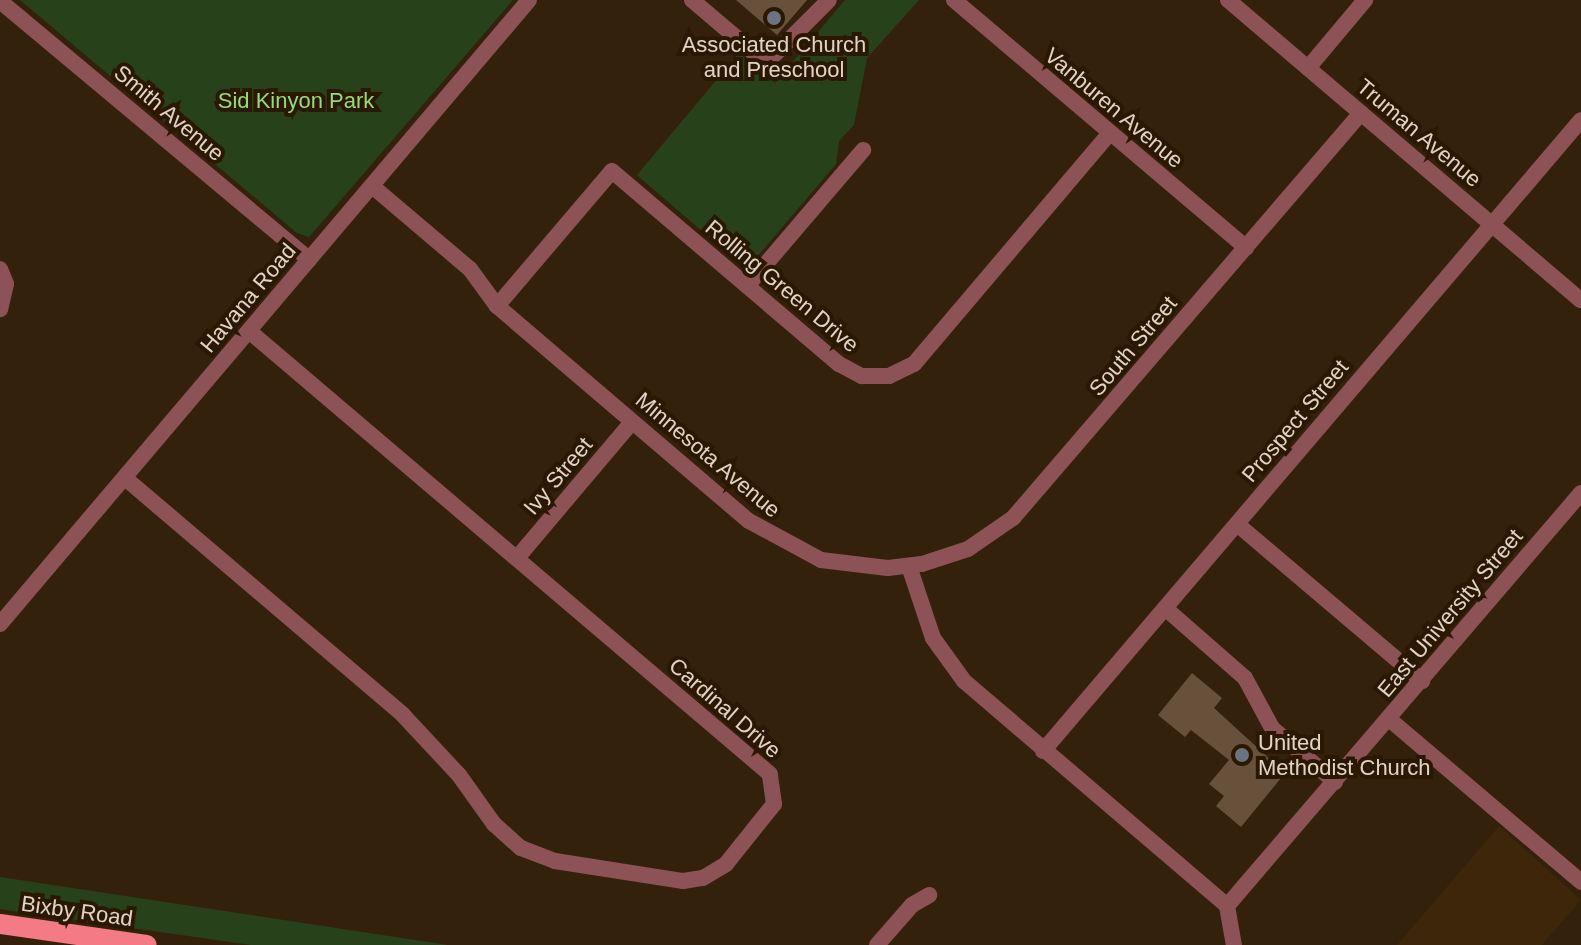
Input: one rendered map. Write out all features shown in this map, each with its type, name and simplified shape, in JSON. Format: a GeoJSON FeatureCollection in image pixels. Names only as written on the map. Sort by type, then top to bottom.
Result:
{"type":"FeatureCollection","features":[{"type":"Feature","properties":{"kind":"main road","name":"Bixby Road"},"geometry":{"type":"LineString","coordinates":[[0,924],[147,945]]}},
{"type":"Feature","properties":{"kind":"street","name":"Havana Road"},"geometry":{"type":"LineString","coordinates":[[0,624],[529,0]]}},
{"type":"Feature","properties":{"kind":"street"},"geometry":{"type":"LineString","coordinates":[[692,0],[752,51],[775,54],[829,0]]}},
{"type":"Feature","properties":{"kind":"street","name":"Vanburen Avenue"},"geometry":{"type":"LineString","coordinates":[[954,0],[1246,248]]}},
{"type":"Feature","properties":{"kind":"street","name":"Truman Avenue"},"geometry":{"type":"LineString","coordinates":[[1228,0],[1581,300]]}},
{"type":"Feature","properties":{"kind":"street"},"geometry":{"type":"LineString","coordinates":[[1308,68],[1365,0]]}},
{"type":"Feature","properties":{"kind":"street","name":"Smith Avenue"},"geometry":{"type":"LineString","coordinates":[[0,1],[309,259]]}},
{"type":"Feature","properties":{"kind":"street","name":"South Street"},"geometry":{"type":"LineString","coordinates":[[909,566],[968,549],[1013,518],[1361,113]]}},
{"type":"Feature","properties":{"kind":"street","name":"Prospect Street"},"geometry":{"type":"LineString","coordinates":[[1043,751],[1581,120]]}},
{"type":"Feature","properties":{"kind":"street","name":"Rolling Green Drive"},"geometry":{"type":"LineString","coordinates":[[497,306],[612,171],[849,371],[875,378],[902,372],[1110,133]]}},
{"type":"Feature","properties":{"kind":"street"},"geometry":{"type":"LineString","coordinates":[[747,286],[863,150]]}},
{"type":"Feature","properties":{"kind":"street","name":"Minnesota Avenue"},"geometry":{"type":"LineString","coordinates":[[372,186],[470,269],[497,306],[749,521],[795,550],[847,566],[909,566]]}},
{"type":"Feature","properties":{"kind":"street"},"geometry":{"type":"LineString","coordinates":[[0,269],[6,284],[0,309]]}},
{"type":"Feature","properties":{"kind":"street","name":"Cardinal Drive"},"geometry":{"type":"LineString","coordinates":[[125,478],[403,715],[459,775],[494,824],[521,848],[555,861],[683,881],[715,873],[774,804],[770,774],[249,331]]}},
{"type":"Feature","properties":{"kind":"street","name":"Ivy Street"},"geometry":{"type":"LineString","coordinates":[[517,558],[632,422]]}},
{"type":"Feature","properties":{"kind":"street","name":"East University Street"},"geometry":{"type":"LineString","coordinates":[[1227,906],[1581,493]]}},
{"type":"Feature","properties":{"kind":"street"},"geometry":{"type":"LineString","coordinates":[[1237,524],[1422,681]]}},
{"type":"Feature","properties":{"kind":"street"},"geometry":{"type":"LineString","coordinates":[[909,566],[921,610],[945,657],[985,702],[1227,906],[1234,945]]}},
{"type":"Feature","properties":{"kind":"street"},"geometry":{"type":"LineString","coordinates":[[1165,608],[1245,678],[1272,728],[1335,782]]}},
{"type":"Feature","properties":{"kind":"street"},"geometry":{"type":"LineString","coordinates":[[1389,719],[1578,875]]}},
{"type":"Feature","properties":{"kind":"street"},"geometry":{"type":"LineString","coordinates":[[877,945],[912,905],[929,895]]}},
{"type":"Feature","properties":{"kind":"shaded area"},"geometry":{"type":"Polygon","coordinates":[[[1499,826],[1581,900],[1542,945],[1397,945],[1499,826]]]}},
{"type":"Feature","properties":{"kind":"green space","name":"Sid Kinyon Park"},"geometry":{"type":"Polygon","coordinates":[[[20,0],[513,0],[309,237],[297,233],[20,0]]]}},
{"type":"Feature","properties":{"kind":"green space"},"geometry":{"type":"Polygon","coordinates":[[[845,0],[919,0],[867,58],[854,125],[839,141],[836,164],[756,258],[749,265],[739,263],[637,175],[739,53],[775,83],[845,0]]]}},
{"type":"Feature","properties":{"kind":"green space"},"geometry":{"type":"Polygon","coordinates":[[[0,877],[448,945],[251,945],[0,909],[0,877]]]}},
{"type":"Feature","properties":{"kind":"building","name":"Associated Church and Preschool"},"geometry":{"type":"Polygon","coordinates":[[[736,0],[807,0],[777,35],[736,0]]]}},
{"type":"Feature","properties":{"kind":"building","name":"United Methodist Church"},"geometry":{"type":"Polygon","coordinates":[[[1192,673],[1222,698],[1214,708],[1285,773],[1241,827],[1216,806],[1224,796],[1209,784],[1229,760],[1191,730],[1185,737],[1158,715],[1192,673]]]}},
{"type":"Feature","properties":{"kind":"place","name":"Associated Church and Preschool"},"geometry":{"type":"Point","coordinates":[774,18]}},
{"type":"Feature","properties":{"kind":"place","name":"United Methodist Church"},"geometry":{"type":"Point","coordinates":[1242,755]}}]}
